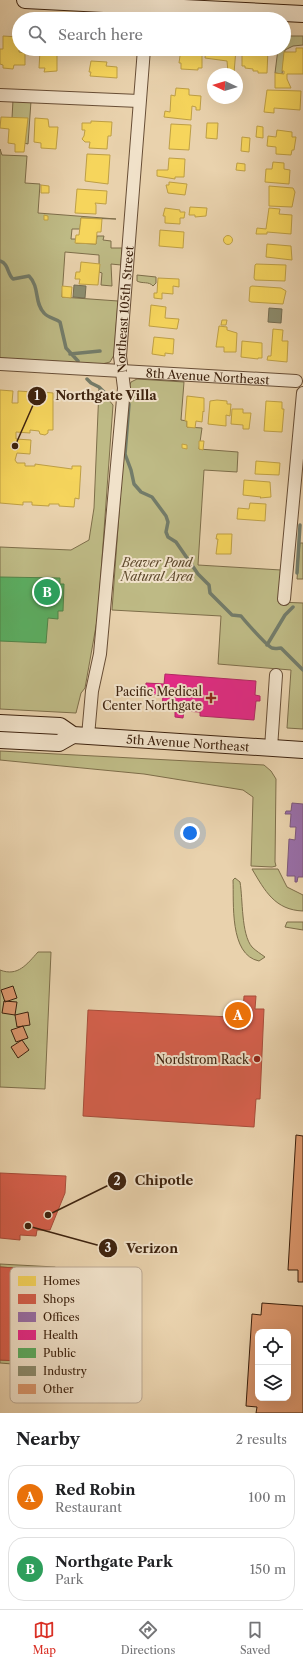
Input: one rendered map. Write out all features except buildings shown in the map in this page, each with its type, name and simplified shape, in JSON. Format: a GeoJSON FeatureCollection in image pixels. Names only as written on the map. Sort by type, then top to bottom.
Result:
{"type":"FeatureCollection","features":[{"type":"Feature","properties":{"kind":"main road"},"geometry":{"type":"LineString","coordinates":[[25,0],[149,9],[241,12]]}},
{"type":"Feature","properties":{"kind":"main road"},"geometry":{"type":"LineString","coordinates":[[291,14],[303,14]]}},
{"type":"Feature","properties":{"kind":"main road","name":"5th Avenue Northeast"},"geometry":{"type":"LineString","coordinates":[[0,723],[60,726],[81,736]]}},
{"type":"Feature","properties":{"kind":"main road","name":"5th Avenue Northeast"},"geometry":{"type":"LineString","coordinates":[[0,740],[59,743],[81,736],[303,750]]}},
{"type":"Feature","properties":{"kind":"street","name":"Northeast 105th Street"},"geometry":{"type":"LineString","coordinates":[[81,736],[100,654],[111,535],[124,388],[120,356],[143,56]]}},
{"type":"Feature","properties":{"kind":"street"},"geometry":{"type":"LineString","coordinates":[[0,95],[139,100]]}},
{"type":"Feature","properties":{"kind":"street","name":"8th Avenue Northeast"},"geometry":{"type":"LineString","coordinates":[[0,364],[301,382]]}},
{"type":"Feature","properties":{"kind":"street"},"geometry":{"type":"LineString","coordinates":[[284,599],[303,393]]}},
{"type":"Feature","properties":{"kind":"street"},"geometry":{"type":"LineString","coordinates":[[271,748],[276,675]]}},
{"type":"Feature","properties":{"kind":"green space"},"geometry":{"type":"Polygon","coordinates":[[[291,36],[303,36],[303,45],[291,47],[291,36]]]}},
{"type":"Feature","properties":{"kind":"green space"},"geometry":{"type":"Polygon","coordinates":[[[277,56],[284,56],[282,74],[275,73],[277,56]]]}},
{"type":"Feature","properties":{"kind":"green space"},"geometry":{"type":"Polygon","coordinates":[[[13,100],[31,101],[28,144],[24,143],[12,118],[13,100]]]}},
{"type":"Feature","properties":{"kind":"green space"},"geometry":{"type":"Polygon","coordinates":[[[0,149],[2,155],[27,156],[25,183],[40,184],[38,213],[116,219],[81,218],[80,229],[72,229],[71,239],[76,239],[76,243],[96,244],[97,236],[104,236],[103,240],[111,241],[111,248],[122,248],[121,265],[111,264],[112,286],[101,285],[102,273],[99,272],[99,255],[65,252],[62,297],[118,301],[114,355],[110,362],[102,364],[0,358],[0,149]]]}},
{"type":"Feature","properties":{"kind":"green space"},"geometry":{"type":"Polygon","coordinates":[[[137,275],[156,277],[156,283],[153,286],[151,284],[139,282],[137,281],[137,275]]]}},
{"type":"Feature","properties":{"kind":"green space","name":"Beaver Pond Natural Area"},"geometry":{"type":"Polygon","coordinates":[[[137,379],[184,382],[181,420],[187,421],[187,427],[202,428],[199,449],[238,452],[237,472],[204,470],[198,565],[281,570],[278,602],[303,603],[303,729],[287,728],[291,670],[218,664],[221,616],[112,610],[128,389],[131,382],[137,379]]]}},
{"type":"Feature","properties":{"kind":"green space"},"geometry":{"type":"Polygon","coordinates":[[[99,388],[113,405],[98,615],[85,688],[81,693],[76,713],[0,709],[0,547],[71,550],[89,540],[94,508],[99,388]]]}},
{"type":"Feature","properties":{"kind":"green space"},"geometry":{"type":"Polygon","coordinates":[[[300,543],[303,543],[303,579],[297,579],[300,543]]]}},
{"type":"Feature","properties":{"kind":"green space"},"geometry":{"type":"Polygon","coordinates":[[[0,751],[264,765],[271,771],[276,779],[276,866],[251,866],[253,797],[243,790],[144,774],[0,760],[0,751]]]}},
{"type":"Feature","properties":{"kind":"green space"},"geometry":{"type":"Polygon","coordinates":[[[252,869],[278,869],[287,887],[303,895],[303,911],[293,910],[278,903],[266,892],[252,869]]]}},
{"type":"Feature","properties":{"kind":"green space"},"geometry":{"type":"Polygon","coordinates":[[[235,878],[240,882],[244,925],[248,941],[252,947],[265,957],[259,961],[249,957],[242,949],[238,939],[234,914],[233,880],[235,878]]]}},
{"type":"Feature","properties":{"kind":"green space"},"geometry":{"type":"Polygon","coordinates":[[[287,922],[303,922],[303,930],[285,927],[287,922]]]}},
{"type":"Feature","properties":{"kind":"green space"},"geometry":{"type":"Polygon","coordinates":[[[38,952],[51,952],[45,1089],[0,1087],[0,970],[6,972],[17,971],[26,965],[38,952]]]}},
{"type":"Feature","properties":{"kind":"green space"},"geometry":{"type":"Polygon","coordinates":[[[0,1264],[55,1267],[10,1268],[0,1267],[0,1264]]]}},
{"type":"Feature","properties":{"kind":"green space"},"geometry":{"type":"Polygon","coordinates":[[[0,1360],[10,1360],[10,1364],[0,1363],[0,1360]]]}},
{"type":"Feature","properties":{"kind":"waterway"},"geometry":{"type":"LineString","coordinates":[[0,261],[5,264],[13,279],[29,276],[35,285],[41,309],[47,316],[60,322],[66,348],[78,361]]}},
{"type":"Feature","properties":{"kind":"waterway"},"geometry":{"type":"LineString","coordinates":[[70,354],[100,351]]}},
{"type":"Feature","properties":{"kind":"waterway"},"geometry":{"type":"LineString","coordinates":[[87,379],[99,387],[110,398]]}},
{"type":"Feature","properties":{"kind":"waterway"},"geometry":{"type":"LineString","coordinates":[[129,404],[125,454],[134,484],[141,492],[152,497],[166,516],[168,522],[166,532],[168,537],[176,542],[198,574],[209,585],[210,593],[232,615],[241,616],[269,646],[272,648],[281,648],[303,670]]}},
{"type":"Feature","properties":{"kind":"waterway"},"geometry":{"type":"LineString","coordinates":[[297,573],[300,525]]}},
{"type":"Feature","properties":{"kind":"waterway"},"geometry":{"type":"LineString","coordinates":[[267,645],[285,615],[293,607]]}},
{"type":"Feature","properties":{"kind":"place","name":"Northgate Villa"},"geometry":{"type":"Point","coordinates":[15,446]}},
{"type":"Feature","properties":{"kind":"place","name":"Northgate Park"},"geometry":{"type":"Point","coordinates":[47,592]}},
{"type":"Feature","properties":{"kind":"place","name":"Pacific Medical Center Northgate"},"geometry":{"type":"Point","coordinates":[211,698]}},
{"type":"Feature","properties":{"kind":"place","name":"Red Robin"},"geometry":{"type":"Point","coordinates":[238,1015]}},
{"type":"Feature","properties":{"kind":"place","name":"Nordstrom Rack"},"geometry":{"type":"Point","coordinates":[257,1059]}},
{"type":"Feature","properties":{"kind":"place","name":"Chipotle"},"geometry":{"type":"Point","coordinates":[48,1215]}},
{"type":"Feature","properties":{"kind":"place","name":"Verizon"},"geometry":{"type":"Point","coordinates":[28,1226]}}]}
